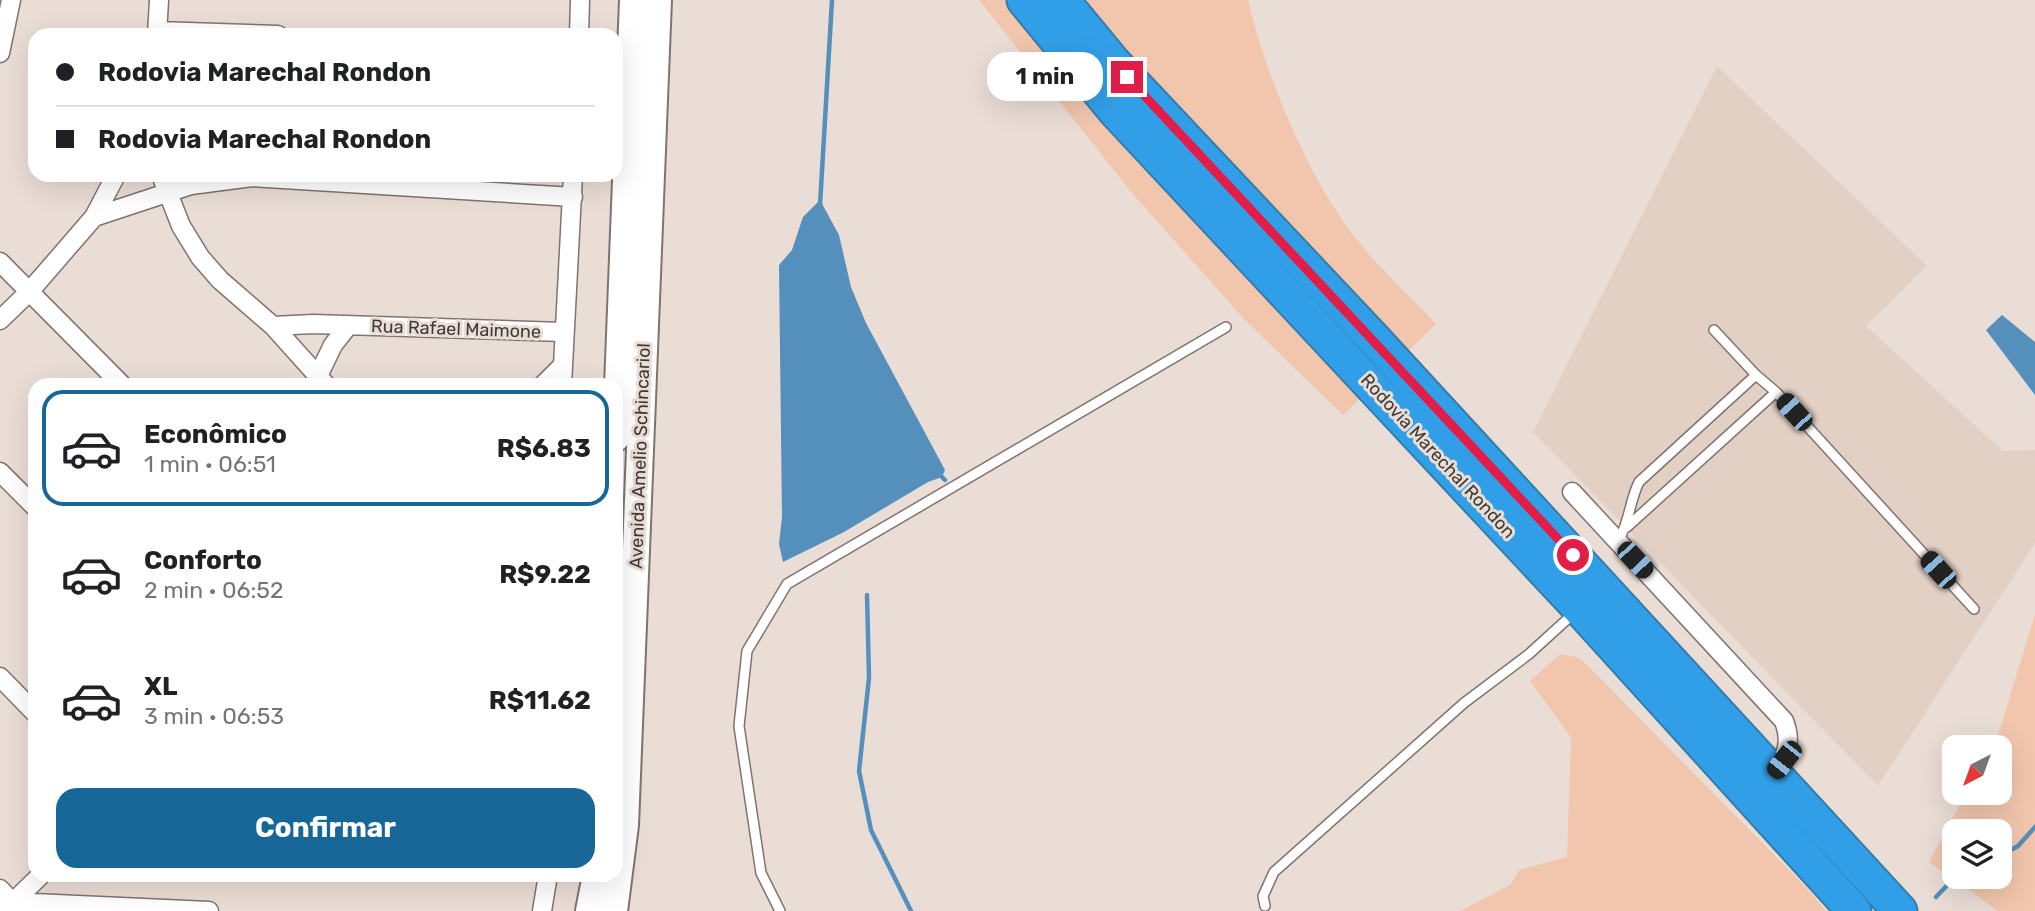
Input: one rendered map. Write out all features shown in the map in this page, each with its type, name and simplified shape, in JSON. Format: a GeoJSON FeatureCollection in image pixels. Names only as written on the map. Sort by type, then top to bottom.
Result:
{"type":"FeatureCollection","features":[{"type":"Feature","properties":{"kind":"highway","name":"Rodovia Marechal Rondon"},"geometry":{"type":"LineString","coordinates":[[1024,0],[1107,102],[1579,608],[1851,908]]}},
{"type":"Feature","properties":{"kind":"highway","name":"Rodovia Marechal Rondon"},"geometry":{"type":"LineString","coordinates":[[1062,0],[1114,63],[1293,253],[1900,911]]}},
{"type":"Feature","properties":{"kind":"main road","name":"Avenida Amelio Schincariol"},"geometry":{"type":"LineString","coordinates":[[618,378],[633,0]]}},
{"type":"Feature","properties":{"kind":"main road","name":"Avenida Amelio Schincariol"},"geometry":{"type":"LineString","coordinates":[[623,841],[658,0]]}},
{"type":"Feature","properties":{"kind":"main road"},"geometry":{"type":"LineString","coordinates":[[589,911],[595,882]]}},
{"type":"Feature","properties":{"kind":"main road","name":"Avenida Amelio Schincariol"},"geometry":{"type":"LineString","coordinates":[[614,911],[618,882]]}},
{"type":"Feature","properties":{"kind":"street"},"geometry":{"type":"LineString","coordinates":[[0,52],[11,0]]}},
{"type":"Feature","properties":{"kind":"street"},"geometry":{"type":"LineString","coordinates":[[157,28],[159,0]]}},
{"type":"Feature","properties":{"kind":"street"},"geometry":{"type":"LineString","coordinates":[[579,28],[580,0]]}},
{"type":"Feature","properties":{"kind":"street"},"geometry":{"type":"LineString","coordinates":[[0,320],[29,292],[94,216],[112,182]]}},
{"type":"Feature","properties":{"kind":"street"},"geometry":{"type":"LineString","coordinates":[[165,182],[181,226],[200,257],[220,280],[273,326],[319,378]]}},
{"type":"Feature","properties":{"kind":"street"},"geometry":{"type":"LineString","coordinates":[[94,216],[191,185],[214,182]]}},
{"type":"Feature","properties":{"kind":"street"},"geometry":{"type":"LineString","coordinates":[[332,182],[573,197]]}},
{"type":"Feature","properties":{"kind":"street"},"geometry":{"type":"LineString","coordinates":[[562,378],[573,182]]}},
{"type":"Feature","properties":{"kind":"street"},"geometry":{"type":"LineString","coordinates":[[0,262],[115,378]]}},
{"type":"Feature","properties":{"kind":"street","name":"Rua Rafael Maimone"},"geometry":{"type":"LineString","coordinates":[[273,326],[294,324],[564,332]]}},
{"type":"Feature","properties":{"kind":"street","name":"Rua Rafael Maimone"},"geometry":{"type":"LineString","coordinates":[[323,378],[333,345],[348,326]]}},
{"type":"Feature","properties":{"kind":"street"},"geometry":{"type":"LineString","coordinates":[[550,378],[562,366]]}},
{"type":"Feature","properties":{"kind":"street"},"geometry":{"type":"LineString","coordinates":[[0,472],[28,500]]}},
{"type":"Feature","properties":{"kind":"street"},"geometry":{"type":"LineString","coordinates":[[1572,492],[1622,534],[1784,721],[1789,733],[1788,748],[1784,760],[1774,772]]}},
{"type":"Feature","properties":{"kind":"street"},"geometry":{"type":"LineString","coordinates":[[0,677],[28,706]]}},
{"type":"Feature","properties":{"kind":"street"},"geometry":{"type":"LineString","coordinates":[[5,901],[31,882]]}},
{"type":"Feature","properties":{"kind":"street"},"geometry":{"type":"LineString","coordinates":[[542,911],[547,882]]}},
{"type":"Feature","properties":{"kind":"street"},"geometry":{"type":"LineString","coordinates":[[5,901],[209,911]]}},
{"type":"Feature","properties":{"kind":"lane"},"geometry":{"type":"LineString","coordinates":[[780,911],[761,873],[739,726],[747,651],[787,584],[1226,327]]}},
{"type":"Feature","properties":{"kind":"lane"},"geometry":{"type":"LineString","coordinates":[[1714,330],[1755,375],[1776,392],[1974,609]]}},
{"type":"Feature","properties":{"kind":"lane"},"geometry":{"type":"LineString","coordinates":[[1622,534],[1639,482],[1755,375]]}},
{"type":"Feature","properties":{"kind":"lane"},"geometry":{"type":"LineString","coordinates":[[1622,534],[1652,501],[1776,392]]}},
{"type":"Feature","properties":{"kind":"lane"},"geometry":{"type":"LineString","coordinates":[[1265,906],[1263,896],[1275,872],[1464,703],[1529,654],[1579,608]]}},
{"type":"Feature","properties":{"kind":"shaded area"},"geometry":{"type":"Polygon","coordinates":[[[979,0],[1248,0],[1279,96],[1325,193],[1362,246],[1436,324],[1343,415],[1244,319],[1132,193],[979,0]]]}},
{"type":"Feature","properties":{"kind":"shaded area"},"geometry":{"type":"Polygon","coordinates":[[[1717,66],[1927,266],[1866,326],[2003,451],[2035,450],[2035,543],[1878,786],[1533,432],[1717,66]]]}},
{"type":"Feature","properties":{"kind":"shaded area"},"geometry":{"type":"Polygon","coordinates":[[[2035,614],[2035,911],[1998,911],[1967,889],[2012,889],[2012,819],[1952,819],[1960,805],[2012,805],[2012,735],[1997,735],[2035,614]]]}},
{"type":"Feature","properties":{"kind":"shaded area"},"geometry":{"type":"Polygon","coordinates":[[[1560,654],[1580,658],[1804,885],[1826,911],[1460,911],[1510,885],[1519,870],[1567,857],[1571,737],[1530,681],[1560,654]]]}},
{"type":"Feature","properties":{"kind":"shaded area"},"geometry":{"type":"Polygon","coordinates":[[[1942,838],[1942,871],[1929,862],[1942,838]]]}},
{"type":"Feature","properties":{"kind":"water"},"geometry":{"type":"Polygon","coordinates":[[[820,200],[839,235],[851,287],[866,323],[945,470],[942,477],[928,482],[844,532],[783,562],[779,544],[782,517],[779,265],[792,250],[803,217],[820,200]]]}},
{"type":"Feature","properties":{"kind":"water"},"geometry":{"type":"Polygon","coordinates":[[[2002,315],[2035,342],[2035,395],[1986,330],[2002,315]]]}},
{"type":"Feature","properties":{"kind":"waterway"},"geometry":{"type":"LineString","coordinates":[[820,205],[832,0]]}},
{"type":"Feature","properties":{"kind":"waterway"},"geometry":{"type":"LineString","coordinates":[[938,473],[945,480]]}},
{"type":"Feature","properties":{"kind":"waterway"},"geometry":{"type":"LineString","coordinates":[[867,595],[869,678],[859,771],[871,830],[911,911]]}},
{"type":"Feature","properties":{"kind":"waterway"},"geometry":{"type":"LineString","coordinates":[[2012,849],[2035,827]]}},
{"type":"Feature","properties":{"kind":"waterway"},"geometry":{"type":"LineString","coordinates":[[1936,897],[1944,889]]}},
{"type":"Feature","properties":{"kind":"route"},"geometry":{"type":"LineString","coordinates":[[1127,77],[1573,555]]}}]}
